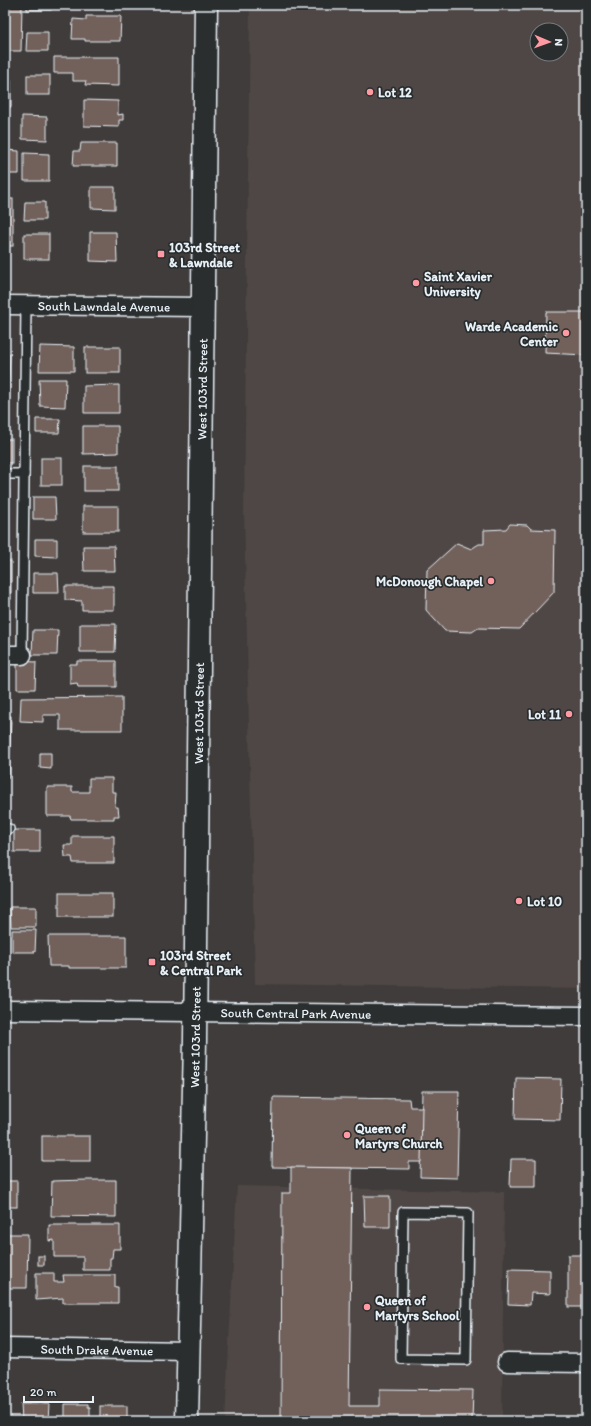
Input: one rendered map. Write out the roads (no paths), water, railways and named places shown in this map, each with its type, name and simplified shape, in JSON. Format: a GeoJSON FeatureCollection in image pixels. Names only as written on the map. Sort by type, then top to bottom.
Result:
{"type":"FeatureCollection","features":[{"type":"Feature","properties":{"kind":"main road","name":"West 103rd Street"},"geometry":{"type":"LineString","coordinates":[[187,1421],[195,1012],[206,5]]}},
{"type":"Feature","properties":{"kind":"street","name":"South Lawndale Avenue"},"geometry":{"type":"LineString","coordinates":[[5,305],[203,307]]}},
{"type":"Feature","properties":{"kind":"street","name":"South Central Park Avenue"},"geometry":{"type":"LineString","coordinates":[[5,1010],[586,1016]]}},
{"type":"Feature","properties":{"kind":"street","name":"South Drake Avenue"},"geometry":{"type":"LineString","coordinates":[[5,1348],[188,1351]]}},
{"type":"Feature","properties":{"kind":"street"},"geometry":{"type":"LineString","coordinates":[[507,1362],[586,1363]]}},
{"type":"Feature","properties":{"kind":"lane"},"geometry":{"type":"LineString","coordinates":[[14,655],[24,474],[26,305]]}},
{"type":"Feature","properties":{"kind":"lane"},"geometry":{"type":"LineString","coordinates":[[5,474],[24,474]]}},
{"type":"Feature","properties":{"kind":"lane"},"geometry":{"type":"LineString","coordinates":[[403,1212],[468,1213],[466,1360],[401,1359],[403,1212]]}},
{"type":"Feature","properties":{"kind":"place","name":"Lot 12"},"geometry":{"type":"Point","coordinates":[370,92]}},
{"type":"Feature","properties":{"kind":"place","name":"103rd Street & Lawndale"},"geometry":{"type":"Point","coordinates":[161,254]}},
{"type":"Feature","properties":{"kind":"place","name":"Saint Xavier University"},"geometry":{"type":"Point","coordinates":[416,283]}},
{"type":"Feature","properties":{"kind":"place","name":"Warde Academic Center"},"geometry":{"type":"Point","coordinates":[566,333]}},
{"type":"Feature","properties":{"kind":"place","name":"McDonough Chapel"},"geometry":{"type":"Point","coordinates":[491,581]}},
{"type":"Feature","properties":{"kind":"place","name":"Lot 11"},"geometry":{"type":"Point","coordinates":[569,714]}},
{"type":"Feature","properties":{"kind":"place","name":"Lot 10"},"geometry":{"type":"Point","coordinates":[519,901]}},
{"type":"Feature","properties":{"kind":"place","name":"103rd Street & Central Park"},"geometry":{"type":"Point","coordinates":[152,962]}},
{"type":"Feature","properties":{"kind":"place","name":"Queen of Martyrs Church"},"geometry":{"type":"Point","coordinates":[347,1135]}},
{"type":"Feature","properties":{"kind":"place","name":"Queen of Martyrs School"},"geometry":{"type":"Point","coordinates":[367,1307]}}]}
